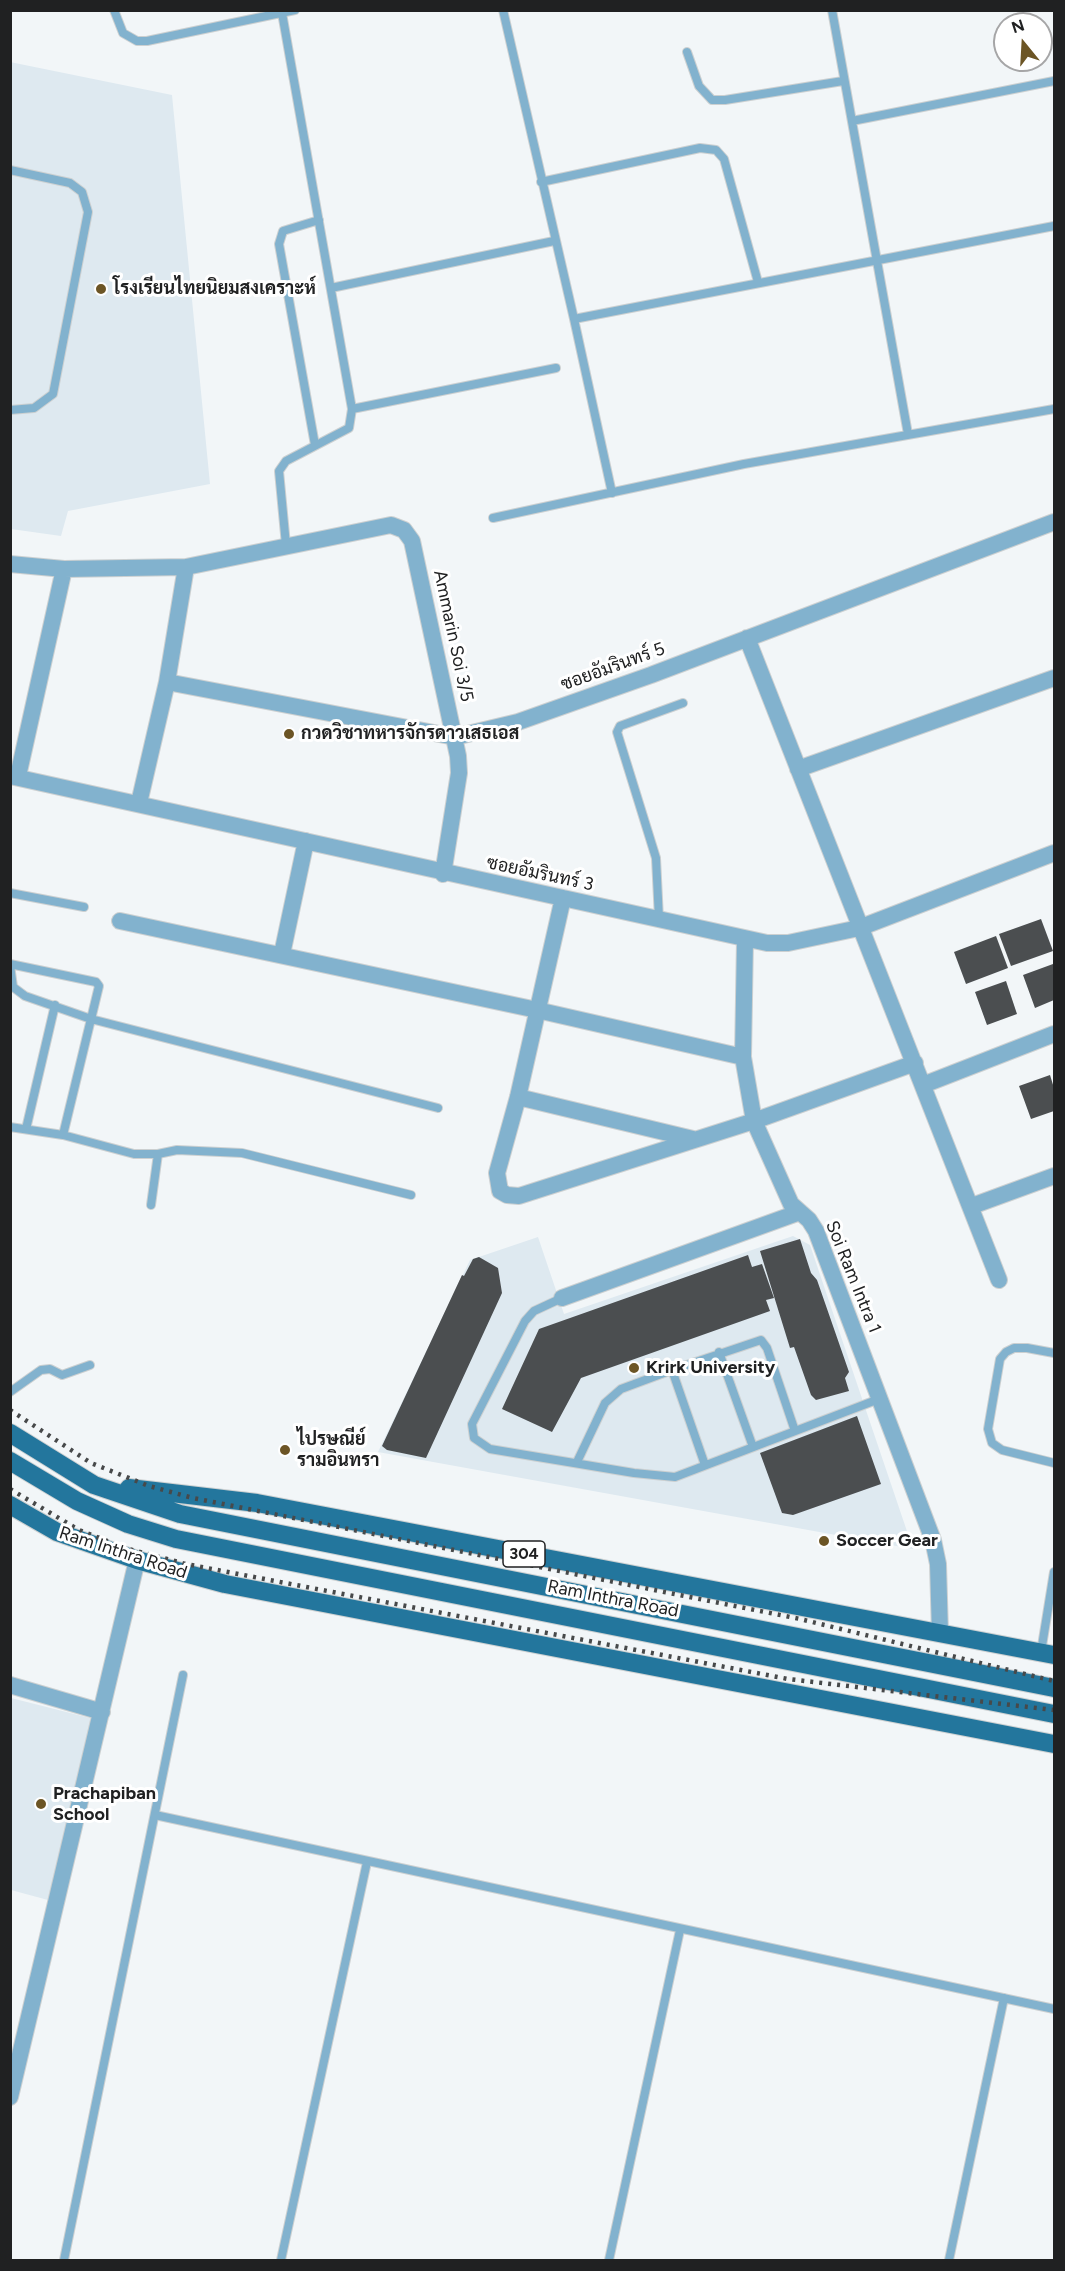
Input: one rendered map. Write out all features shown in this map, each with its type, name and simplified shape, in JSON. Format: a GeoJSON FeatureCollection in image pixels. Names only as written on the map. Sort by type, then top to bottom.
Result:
{"type":"FeatureCollection","features":[{"type":"Feature","properties":{"kind":"main road","name":"Ram Inthra Road"},"geometry":{"type":"LineString","coordinates":[[10,1417],[52,1452],[79,1469],[108,1482],[134,1490],[257,1503],[1047,1654]]}},
{"type":"Feature","properties":{"kind":"main road","name":"Ram Inthra Road"},"geometry":{"type":"LineString","coordinates":[[10,1433],[94,1485],[135,1501],[180,1514],[406,1557],[1054,1688]]}},
{"type":"Feature","properties":{"kind":"main road","name":"Ram Inthra Road"},"geometry":{"type":"LineString","coordinates":[[10,1461],[77,1501],[128,1524],[176,1539],[401,1582],[1054,1714]]}},
{"type":"Feature","properties":{"kind":"main road","name":"Ram Inthra Road"},"geometry":{"type":"LineString","coordinates":[[10,1505],[57,1532],[137,1560],[273,1595],[1054,1744]]}},
{"type":"Feature","properties":{"kind":"street","name":"ซอยอัมรินทร์ 5"},"geometry":{"type":"LineString","coordinates":[[167,682],[454,737],[518,722],[651,675],[1054,522]]}},
{"type":"Feature","properties":{"kind":"street","name":"Ammarin Soi 3/5"},"geometry":{"type":"LineString","coordinates":[[286,545],[391,525],[404,530],[412,542],[454,737],[459,773],[443,874]]}},
{"type":"Feature","properties":{"kind":"street"},"geometry":{"type":"LineString","coordinates":[[10,564],[64,569],[186,567],[286,545]]}},
{"type":"Feature","properties":{"kind":"street"},"geometry":{"type":"LineString","coordinates":[[139,803],[167,682],[186,567]]}},
{"type":"Feature","properties":{"kind":"street"},"geometry":{"type":"LineString","coordinates":[[14,776],[64,569]]}},
{"type":"Feature","properties":{"kind":"street"},"geometry":{"type":"LineString","coordinates":[[747,638],[859,928],[972,1206],[999,1280]]}},
{"type":"Feature","properties":{"kind":"street"},"geometry":{"type":"LineString","coordinates":[[798,769],[1054,678]]}},
{"type":"Feature","properties":{"kind":"street","name":"ซอยอัมรินทร์ 3"},"geometry":{"type":"LineString","coordinates":[[14,776],[306,840],[443,874],[767,943],[788,943],[859,928],[1054,853]]}},
{"type":"Feature","properties":{"kind":"street"},"geometry":{"type":"LineString","coordinates":[[282,954],[306,840]]}},
{"type":"Feature","properties":{"kind":"street"},"geometry":{"type":"LineString","coordinates":[[563,898],[518,1097],[497,1173],[500,1191],[507,1195],[519,1196],[754,1121],[915,1063]]}},
{"type":"Feature","properties":{"kind":"street"},"geometry":{"type":"LineString","coordinates":[[120,921],[282,954],[743,1057]]}},
{"type":"Feature","properties":{"kind":"street","name":"Soi Ram Intra 1"},"geometry":{"type":"LineString","coordinates":[[745,939],[743,1057],[754,1121],[791,1204],[809,1220],[816,1231],[933,1540],[938,1564],[940,1633]]}},
{"type":"Feature","properties":{"kind":"street"},"geometry":{"type":"LineString","coordinates":[[923,1085],[1054,1034]]}},
{"type":"Feature","properties":{"kind":"street"},"geometry":{"type":"LineString","coordinates":[[518,1097],[694,1140]]}},
{"type":"Feature","properties":{"kind":"street"},"geometry":{"type":"LineString","coordinates":[[972,1206],[1054,1176]]}},
{"type":"Feature","properties":{"kind":"street"},"geometry":{"type":"LineString","coordinates":[[562,1298],[800,1212]]}},
{"type":"Feature","properties":{"kind":"street"},"geometry":{"type":"LineString","coordinates":[[10,2097],[137,1560]]}},
{"type":"Feature","properties":{"kind":"street"},"geometry":{"type":"LineString","coordinates":[[10,1685],[102,1712]]}},
{"type":"Feature","properties":{"kind":"lane"},"geometry":{"type":"LineString","coordinates":[[114,10],[123,33],[137,41],[147,41],[295,10]]}},
{"type":"Feature","properties":{"kind":"lane"},"geometry":{"type":"LineString","coordinates":[[503,10],[612,494]]}},
{"type":"Feature","properties":{"kind":"lane"},"geometry":{"type":"LineString","coordinates":[[832,10],[908,434]]}},
{"type":"Feature","properties":{"kind":"lane"},"geometry":{"type":"LineString","coordinates":[[282,13],[352,409],[349,428],[286,461],[279,471],[286,545]]}},
{"type":"Feature","properties":{"kind":"lane"},"geometry":{"type":"LineString","coordinates":[[687,52],[699,86],[712,100],[725,100],[843,81]]}},
{"type":"Feature","properties":{"kind":"lane"},"geometry":{"type":"LineString","coordinates":[[852,121],[1054,81]]}},
{"type":"Feature","properties":{"kind":"lane"},"geometry":{"type":"LineString","coordinates":[[541,182],[700,148],[716,150],[724,159],[758,282]]}},
{"type":"Feature","properties":{"kind":"lane"},"geometry":{"type":"LineString","coordinates":[[10,170],[70,183],[82,192],[88,212],[53,394],[34,408],[10,410]]}},
{"type":"Feature","properties":{"kind":"lane"},"geometry":{"type":"LineString","coordinates":[[315,445],[279,244],[283,231],[319,220]]}},
{"type":"Feature","properties":{"kind":"lane"},"geometry":{"type":"LineString","coordinates":[[574,320],[875,259],[1054,226]]}},
{"type":"Feature","properties":{"kind":"lane"},"geometry":{"type":"LineString","coordinates":[[331,288],[554,241]]}},
{"type":"Feature","properties":{"kind":"lane"},"geometry":{"type":"LineString","coordinates":[[352,409],[556,368]]}},
{"type":"Feature","properties":{"kind":"lane"},"geometry":{"type":"LineString","coordinates":[[493,518],[744,464],[1054,409]]}},
{"type":"Feature","properties":{"kind":"lane"},"geometry":{"type":"LineString","coordinates":[[659,919],[656,858],[617,732],[620,726],[682,703]]}},
{"type":"Feature","properties":{"kind":"lane"},"geometry":{"type":"LineString","coordinates":[[10,894],[84,907]]}},
{"type":"Feature","properties":{"kind":"lane"},"geometry":{"type":"LineString","coordinates":[[63,1135],[91,1018],[99,989],[96,982],[10,964],[12,982],[16,991],[25,996],[91,1018],[438,1108]]}},
{"type":"Feature","properties":{"kind":"lane"},"geometry":{"type":"LineString","coordinates":[[26,1129],[55,1005]]}},
{"type":"Feature","properties":{"kind":"lane"},"geometry":{"type":"LineString","coordinates":[[10,1127],[63,1135],[134,1154],[158,1154],[177,1150],[242,1153],[411,1195]]}},
{"type":"Feature","properties":{"kind":"lane"},"geometry":{"type":"LineString","coordinates":[[152,1205],[158,1154]]}},
{"type":"Feature","properties":{"kind":"lane"},"geometry":{"type":"LineString","coordinates":[[562,1298],[534,1311],[525,1321],[472,1424],[474,1438],[490,1449],[634,1473],[675,1477],[879,1399]]}},
{"type":"Feature","properties":{"kind":"lane"},"geometry":{"type":"LineString","coordinates":[[577,1462],[605,1403],[621,1389],[719,1352],[760,1340],[767,1348],[795,1431]]}},
{"type":"Feature","properties":{"kind":"lane"},"geometry":{"type":"LineString","coordinates":[[1054,1353],[1021,1348],[1006,1352],[1000,1359],[988,1429],[992,1443],[1002,1450],[1054,1463]]}},
{"type":"Feature","properties":{"kind":"lane"},"geometry":{"type":"LineString","coordinates":[[719,1352],[753,1447]]}},
{"type":"Feature","properties":{"kind":"lane"},"geometry":{"type":"LineString","coordinates":[[10,1392],[41,1370],[50,1369],[62,1375],[90,1365]]}},
{"type":"Feature","properties":{"kind":"lane"},"geometry":{"type":"LineString","coordinates":[[672,1370],[705,1465]]}},
{"type":"Feature","properties":{"kind":"lane"},"geometry":{"type":"LineString","coordinates":[[1047,1654],[1054,1572]]}},
{"type":"Feature","properties":{"kind":"lane"},"geometry":{"type":"LineString","coordinates":[[64,2260],[183,1675]]}},
{"type":"Feature","properties":{"kind":"lane"},"geometry":{"type":"LineString","coordinates":[[155,1815],[1054,2009]]}},
{"type":"Feature","properties":{"kind":"lane"},"geometry":{"type":"LineString","coordinates":[[281,2260],[367,1862]]}},
{"type":"Feature","properties":{"kind":"lane"},"geometry":{"type":"LineString","coordinates":[[609,2260],[680,1930]]}},
{"type":"Feature","properties":{"kind":"lane"},"geometry":{"type":"LineString","coordinates":[[949,2260],[1004,1998]]}},
{"type":"Feature","properties":{"kind":"shaded area","name":"โรงเรียนไทยนิยมสงเคราะห์"},"geometry":{"type":"Polygon","coordinates":[[[10,62],[172,95],[210,484],[68,511],[61,536],[11,529],[10,62]]]}},
{"type":"Feature","properties":{"kind":"shaded area","name":"Krirk University"},"geometry":{"type":"Polygon","coordinates":[[[793,1236],[810,1245],[913,1549],[378,1452],[470,1260],[538,1237],[564,1314],[793,1236]]]}},
{"type":"Feature","properties":{"kind":"shaded area","name":"Prachapiban School"},"geometry":{"type":"Polygon","coordinates":[[[11,1698],[94,1719],[48,1900],[11,1890],[11,1698]]]}},
{"type":"Feature","properties":{"kind":"building"},"geometry":{"type":"Polygon","coordinates":[[[1041,919],[1053,951],[1011,966],[999,934],[1041,919]]]}},
{"type":"Feature","properties":{"kind":"building"},"geometry":{"type":"Polygon","coordinates":[[[996,936],[1008,968],[966,984],[954,952],[996,936]]]}},
{"type":"Feature","properties":{"kind":"building"},"geometry":{"type":"Polygon","coordinates":[[[1053,964],[1054,1000],[1035,1008],[1023,975],[1053,964]]]}},
{"type":"Feature","properties":{"kind":"building"},"geometry":{"type":"Polygon","coordinates":[[[1006,981],[1017,1014],[987,1025],[975,992],[1006,981]]]}},
{"type":"Feature","properties":{"kind":"building"},"geometry":{"type":"Polygon","coordinates":[[[1050,1075],[1054,1088],[1054,1111],[1031,1119],[1019,1086],[1050,1075]]]}},
{"type":"Feature","properties":{"kind":"building"},"geometry":{"type":"Polygon","coordinates":[[[800,1239],[849,1372],[845,1378],[849,1391],[816,1400],[811,1395],[794,1347],[790,1348],[760,1251],[800,1239]]]}},
{"type":"Feature","properties":{"kind":"building"},"geometry":{"type":"Polygon","coordinates":[[[748,1255],[752,1267],[762,1264],[774,1298],[766,1300],[770,1311],[581,1378],[552,1432],[502,1409],[539,1329],[748,1255]]]}},
{"type":"Feature","properties":{"kind":"building"},"geometry":{"type":"Polygon","coordinates":[[[479,1257],[498,1268],[502,1293],[426,1458],[387,1450],[382,1446],[462,1275],[464,1276],[473,1259],[479,1257]]]}},
{"type":"Feature","properties":{"kind":"building"},"geometry":{"type":"Polygon","coordinates":[[[857,1416],[881,1484],[793,1515],[782,1513],[760,1453],[857,1416]]]}},
{"type":"Feature","properties":{"kind":"railway"},"geometry":{"type":"LineString","coordinates":[[10,1410],[91,1463],[149,1486],[193,1498],[800,1619],[1054,1681]]}},
{"type":"Feature","properties":{"kind":"railway"},"geometry":{"type":"LineString","coordinates":[[10,1489],[79,1530],[125,1548],[186,1564],[788,1679],[1054,1710]]}},
{"type":"Feature","properties":{"kind":"place","name":"โรงเรียนไทยนิยมสงเคราะห์"},"geometry":{"type":"Point","coordinates":[101,289]}},
{"type":"Feature","properties":{"kind":"place","name":"กวดวิชาทหารจักรดาวเสธเอส"},"geometry":{"type":"Point","coordinates":[289,734]}},
{"type":"Feature","properties":{"kind":"place","name":"Krirk University"},"geometry":{"type":"Point","coordinates":[634,1368]}},
{"type":"Feature","properties":{"kind":"place","name":"ไปรษณีย์ รามอินทรา"},"geometry":{"type":"Point","coordinates":[285,1450]}},
{"type":"Feature","properties":{"kind":"place","name":"Soccer Gear"},"geometry":{"type":"Point","coordinates":[824,1541]}},
{"type":"Feature","properties":{"kind":"place","name":"Prachapiban School"},"geometry":{"type":"Point","coordinates":[41,1804]}}]}
